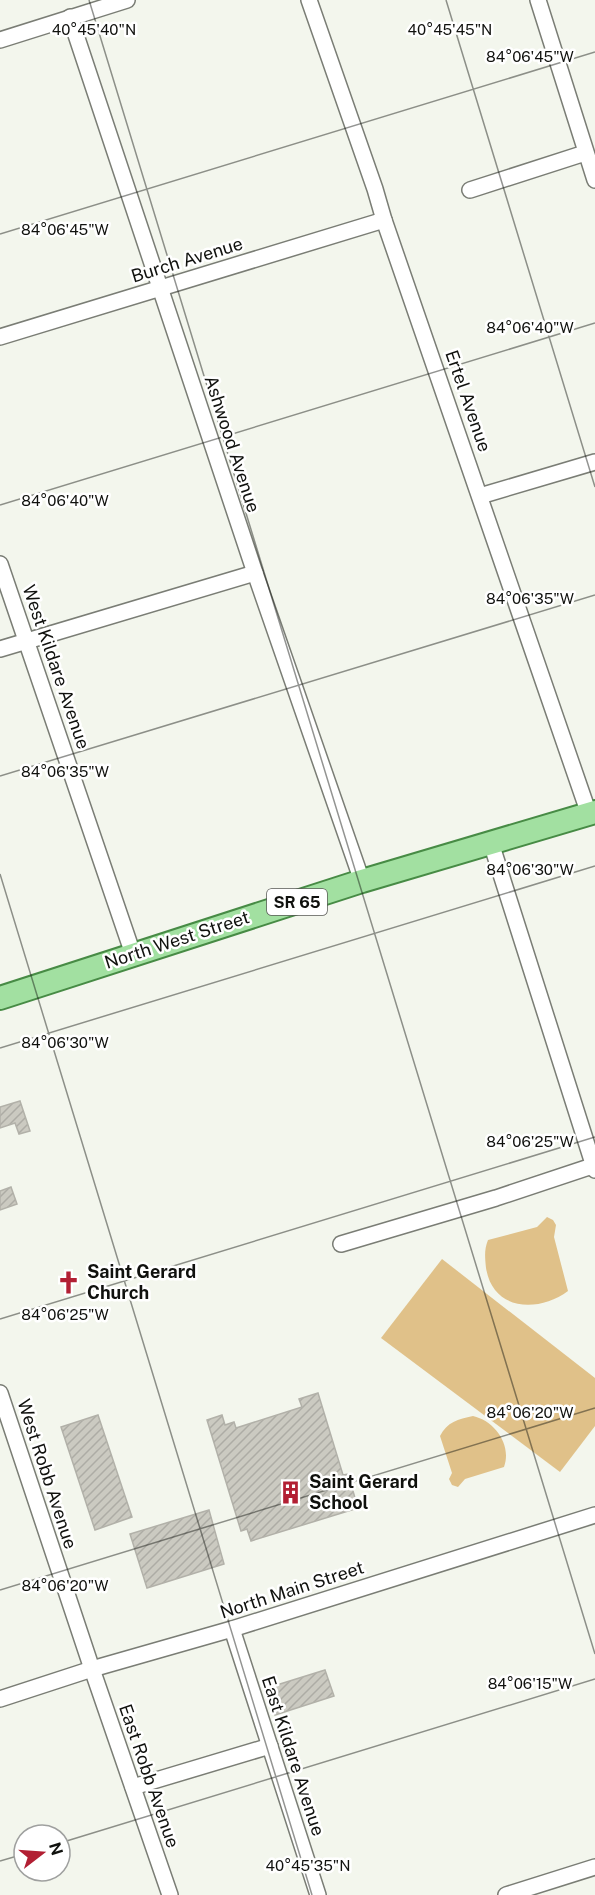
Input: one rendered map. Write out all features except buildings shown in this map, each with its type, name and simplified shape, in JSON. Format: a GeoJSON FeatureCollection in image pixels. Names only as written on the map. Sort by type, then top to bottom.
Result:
{"type":"FeatureCollection","features":[{"type":"Feature","properties":{"kind":"main road","name":"North West Street"},"geometry":{"type":"LineString","coordinates":[[0,998],[362,881],[592,813]]}},
{"type":"Feature","properties":{"kind":"street"},"geometry":{"type":"LineString","coordinates":[[0,40],[126,0]]}},
{"type":"Feature","properties":{"kind":"street","name":"Ertel Avenue"},"geometry":{"type":"LineString","coordinates":[[309,0],[592,813]]}},
{"type":"Feature","properties":{"kind":"street"},"geometry":{"type":"LineString","coordinates":[[538,0],[595,180]]}},
{"type":"Feature","properties":{"kind":"street","name":"Ashwood Avenue"},"geometry":{"type":"LineString","coordinates":[[70,17],[255,573],[362,881]]}},
{"type":"Feature","properties":{"kind":"street"},"geometry":{"type":"LineString","coordinates":[[470,190],[585,153]]}},
{"type":"Feature","properties":{"kind":"street","name":"Burch Avenue"},"geometry":{"type":"LineString","coordinates":[[0,337],[384,220]]}},
{"type":"Feature","properties":{"kind":"street"},"geometry":{"type":"LineString","coordinates":[[480,496],[595,462]]}},
{"type":"Feature","properties":{"kind":"street","name":"West Kildare Avenue"},"geometry":{"type":"LineString","coordinates":[[0,564],[133,954]]}},
{"type":"Feature","properties":{"kind":"street"},"geometry":{"type":"LineString","coordinates":[[0,649],[255,573]]}},
{"type":"Feature","properties":{"kind":"street"},"geometry":{"type":"LineString","coordinates":[[341,1244],[595,1167],[491,843]]}},
{"type":"Feature","properties":{"kind":"street","name":"West Robb Avenue"},"geometry":{"type":"LineString","coordinates":[[0,1393],[92,1669]]}},
{"type":"Feature","properties":{"kind":"street","name":"North Main Street"},"geometry":{"type":"LineString","coordinates":[[0,1699],[595,1515]]}},
{"type":"Feature","properties":{"kind":"street","name":"East Kildare Avenue"},"geometry":{"type":"LineString","coordinates":[[232,1629],[318,1895]]}},
{"type":"Feature","properties":{"kind":"street","name":"East Robb Avenue"},"geometry":{"type":"LineString","coordinates":[[92,1669],[170,1895]]}},
{"type":"Feature","properties":{"kind":"street"},"geometry":{"type":"LineString","coordinates":[[133,1787],[270,1746]]}},
{"type":"Feature","properties":{"kind":"street"},"geometry":{"type":"LineString","coordinates":[[506,1895],[533,1891],[595,1867]]}},
{"type":"Feature","properties":{"kind":"shaded area"},"geometry":{"type":"Polygon","coordinates":[[[547,1217],[556,1225],[554,1237],[568,1291],[544,1303],[531,1305],[507,1300],[490,1282],[485,1257],[488,1240],[537,1227],[547,1217]]]}},
{"type":"Feature","properties":{"kind":"shaded area"},"geometry":{"type":"Polygon","coordinates":[[[442,1259],[595,1378],[595,1426],[560,1472],[381,1338],[442,1259]]]}},
{"type":"Feature","properties":{"kind":"shaded area"},"geometry":{"type":"Polygon","coordinates":[[[473,1416],[488,1423],[500,1435],[506,1450],[506,1459],[504,1467],[465,1479],[458,1487],[452,1485],[449,1479],[452,1473],[440,1436],[446,1427],[454,1422],[473,1416]]]}},
{"type":"Feature","properties":{"kind":"place","name":"Saint Gerard Church"},"geometry":{"type":"Point","coordinates":[69,1282]}},
{"type":"Feature","properties":{"kind":"place","name":"Saint Gerard School"},"geometry":{"type":"Point","coordinates":[291,1492]}}]}
